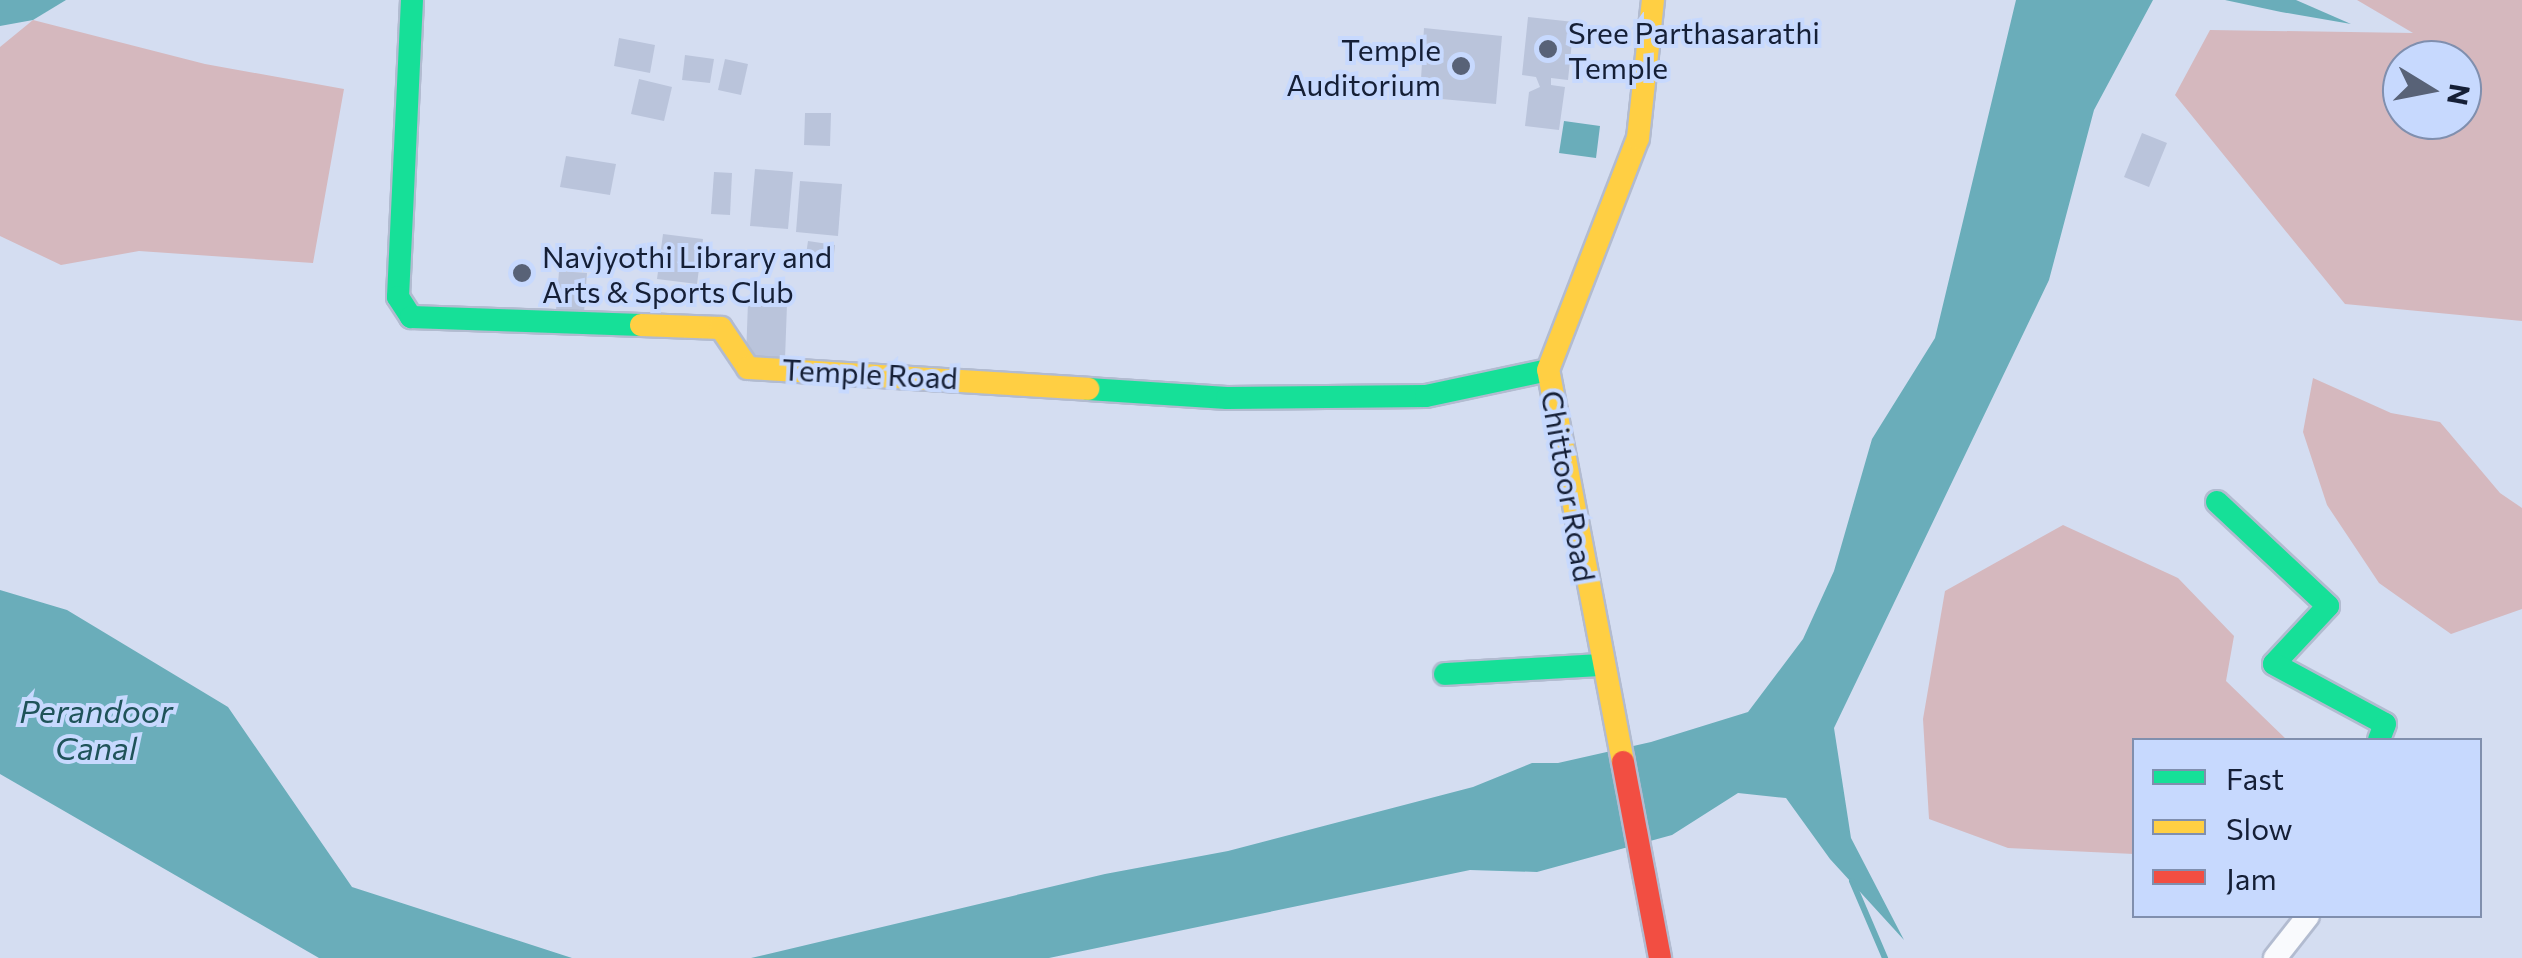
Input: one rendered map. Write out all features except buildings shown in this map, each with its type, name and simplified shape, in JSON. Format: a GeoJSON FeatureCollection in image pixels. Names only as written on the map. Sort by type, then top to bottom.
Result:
{"type":"FeatureCollection","features":[{"type":"Feature","properties":{"kind":"street","name":"Temple Road"},"geometry":{"type":"LineString","coordinates":[[412,0],[398,298],[411,317],[721,328],[748,368],[1227,398],[1426,396],[1548,370]]}},
{"type":"Feature","properties":{"kind":"street","name":"Chittoor Road"},"geometry":{"type":"LineString","coordinates":[[1653,0],[1638,138],[1548,370],[1660,958]]}},
{"type":"Feature","properties":{"kind":"street"},"geometry":{"type":"LineString","coordinates":[[2216,502],[2328,606],[2274,664],[2385,724],[2380,738]]}},
{"type":"Feature","properties":{"kind":"street"},"geometry":{"type":"LineString","coordinates":[[1445,674],[1602,665]]}},
{"type":"Feature","properties":{"kind":"street"},"geometry":{"type":"LineString","coordinates":[[2275,958],[2306,918]]}},
{"type":"Feature","properties":{"kind":"shaded area"},"geometry":{"type":"Polygon","coordinates":[[[2357,0],[2522,0],[2522,321],[2345,304],[2175,95],[2210,30],[2413,33],[2357,0]]]}},
{"type":"Feature","properties":{"kind":"shaded area"},"geometry":{"type":"Polygon","coordinates":[[[33,20],[205,64],[344,89],[313,263],[139,251],[61,265],[0,236],[0,47],[33,20]]]}},
{"type":"Feature","properties":{"kind":"shaded area"},"geometry":{"type":"Polygon","coordinates":[[[2313,378],[2391,413],[2440,422],[2500,493],[2522,508],[2522,609],[2451,634],[2379,583],[2327,505],[2303,432],[2313,378]]]}},
{"type":"Feature","properties":{"kind":"shaded area"},"geometry":{"type":"Polygon","coordinates":[[[2063,525],[2178,578],[2234,636],[2226,681],[2285,738],[2132,738],[2132,854],[2008,848],[1929,819],[1923,719],[1945,591],[2063,525]]]}},
{"type":"Feature","properties":{"kind":"water"},"geometry":{"type":"Polygon","coordinates":[[[0,0],[66,0],[33,20],[0,26],[0,0]]]}},
{"type":"Feature","properties":{"kind":"water"},"geometry":{"type":"Polygon","coordinates":[[[2016,0],[2153,0],[2094,110],[2049,280],[1834,728],[1851,838],[1904,940],[1830,859],[1786,798],[1738,793],[1672,835],[1537,872],[1470,870],[1049,958],[751,958],[1105,874],[1228,851],[1473,787],[1532,763],[1558,763],[1651,742],[1748,712],[1803,639],[1834,571],[1872,439],[1935,338],[2016,0]]]}},
{"type":"Feature","properties":{"kind":"water"},"geometry":{"type":"Polygon","coordinates":[[[2225,0],[2296,0],[2351,24],[2281,12],[2225,0]]]}},
{"type":"Feature","properties":{"kind":"water"},"geometry":{"type":"Polygon","coordinates":[[[1564,121],[1600,126],[1596,158],[1559,153],[1564,121]]]}},
{"type":"Feature","properties":{"kind":"water","name":"Perandoor Canal"},"geometry":{"type":"Polygon","coordinates":[[[0,590],[67,610],[228,707],[352,887],[572,958],[319,958],[0,774],[0,590]]]}},
{"type":"Feature","properties":{"kind":"waterway"},"geometry":{"type":"LineString","coordinates":[[1852,881],[1885,958]]}},
{"type":"Feature","properties":{"kind":"traffic: fast"},"geometry":{"type":"LineString","coordinates":[[412,0],[398,297],[411,317],[641,325]]}},
{"type":"Feature","properties":{"kind":"traffic: fast"},"geometry":{"type":"LineString","coordinates":[[1088,389],[1227,398],[1426,396],[1548,370]]}},
{"type":"Feature","properties":{"kind":"traffic: fast"},"geometry":{"type":"LineString","coordinates":[[2217,502],[2328,606],[2274,664],[2385,724],[2380,738]]}},
{"type":"Feature","properties":{"kind":"traffic: fast"},"geometry":{"type":"LineString","coordinates":[[1445,674],[1602,665]]}},
{"type":"Feature","properties":{"kind":"traffic: slow"},"geometry":{"type":"LineString","coordinates":[[1623,762],[1548,370],[1638,138],[1653,0]]}},
{"type":"Feature","properties":{"kind":"traffic: slow"},"geometry":{"type":"LineString","coordinates":[[641,325],[721,328],[748,368],[1088,389]]}},
{"type":"Feature","properties":{"kind":"traffic: jam"},"geometry":{"type":"LineString","coordinates":[[1623,762],[1660,958]]}},
{"type":"Feature","properties":{"kind":"place","name":"Sree Parthasarathi Temple"},"geometry":{"type":"Point","coordinates":[1548,49]}},
{"type":"Feature","properties":{"kind":"place","name":"Temple Auditorium"},"geometry":{"type":"Point","coordinates":[1461,66]}},
{"type":"Feature","properties":{"kind":"place","name":"Navjyothi Library and Arts & Sports Club"},"geometry":{"type":"Point","coordinates":[522,273]}}]}
